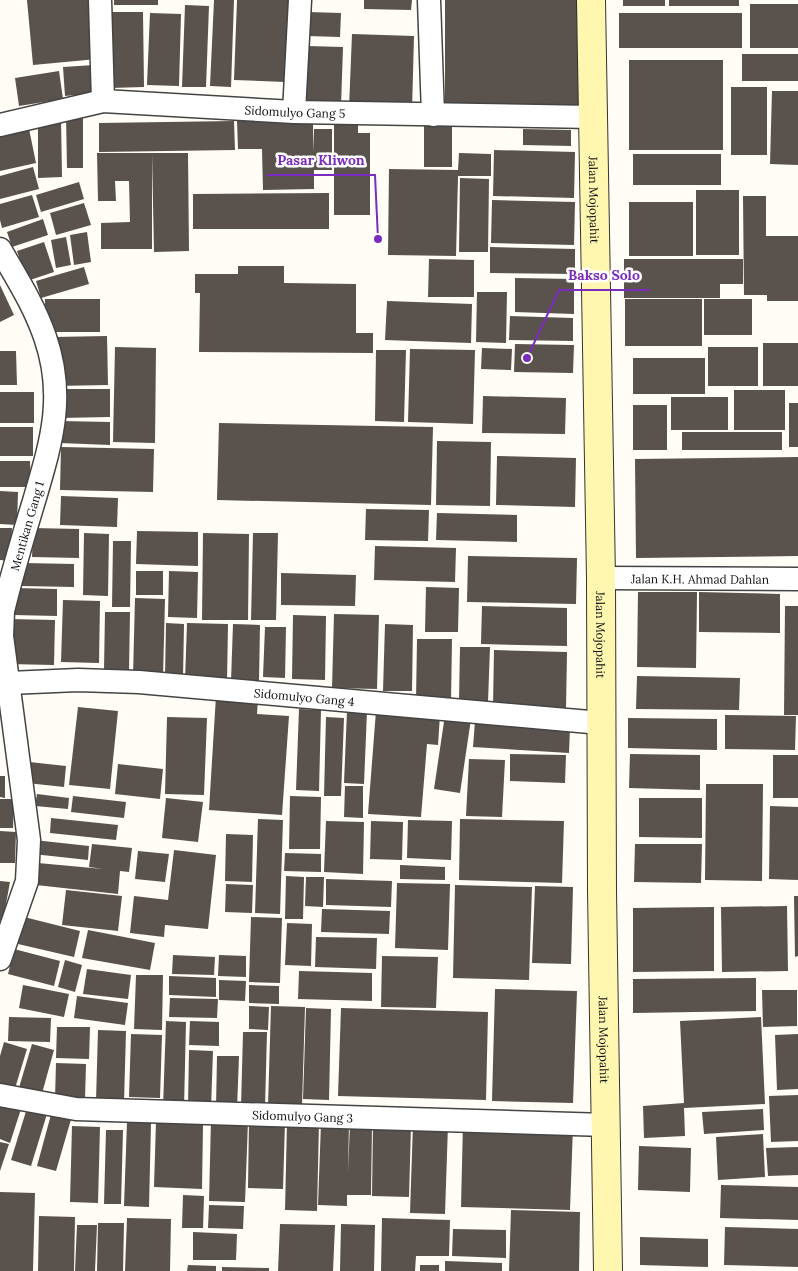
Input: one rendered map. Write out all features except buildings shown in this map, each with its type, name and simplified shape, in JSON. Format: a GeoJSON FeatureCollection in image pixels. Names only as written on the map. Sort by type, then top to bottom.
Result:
{"type":"FeatureCollection","features":[{"type":"Feature","properties":{"kind":"main road","name":"Jalan Mojopahit"},"geometry":{"type":"LineString","coordinates":[[592,0],[602,578],[601,723],[608,1271]]}},
{"type":"Feature","properties":{"kind":"street"},"geometry":{"type":"LineString","coordinates":[[100,0],[103,101]]}},
{"type":"Feature","properties":{"kind":"street"},"geometry":{"type":"LineString","coordinates":[[294,112],[300,0]]}},
{"type":"Feature","properties":{"kind":"street"},"geometry":{"type":"LineString","coordinates":[[429,0],[433,115]]}},
{"type":"Feature","properties":{"kind":"street","name":"Sidomulyo Gang 5"},"geometry":{"type":"LineString","coordinates":[[0,125],[103,101],[294,112],[593,117]]}},
{"type":"Feature","properties":{"kind":"street","name":"Mentikan Gang 1"},"geometry":{"type":"LineString","coordinates":[[0,249],[34,309],[46,338],[54,371],[56,409],[51,443],[3,611],[2,636],[29,840],[27,881],[0,959]]}},
{"type":"Feature","properties":{"kind":"street","name":"Jalan K.H. Ahmad Dahlan"},"geometry":{"type":"LineString","coordinates":[[602,578],[798,579]]}},
{"type":"Feature","properties":{"kind":"street","name":"Sidomulyo Gang 4"},"geometry":{"type":"LineString","coordinates":[[9,683],[78,680],[139,682],[601,723]]}},
{"type":"Feature","properties":{"kind":"street","name":"Sidomulyo Gang 3"},"geometry":{"type":"LineString","coordinates":[[0,1094],[76,1109],[606,1124]]}},
{"type":"Feature","properties":{"kind":"place","name":"Pasar Kliwon"},"geometry":{"type":"Point","coordinates":[378,239]}},
{"type":"Feature","properties":{"kind":"place","name":"Bakso Solo"},"geometry":{"type":"Point","coordinates":[527,358]}}]}
